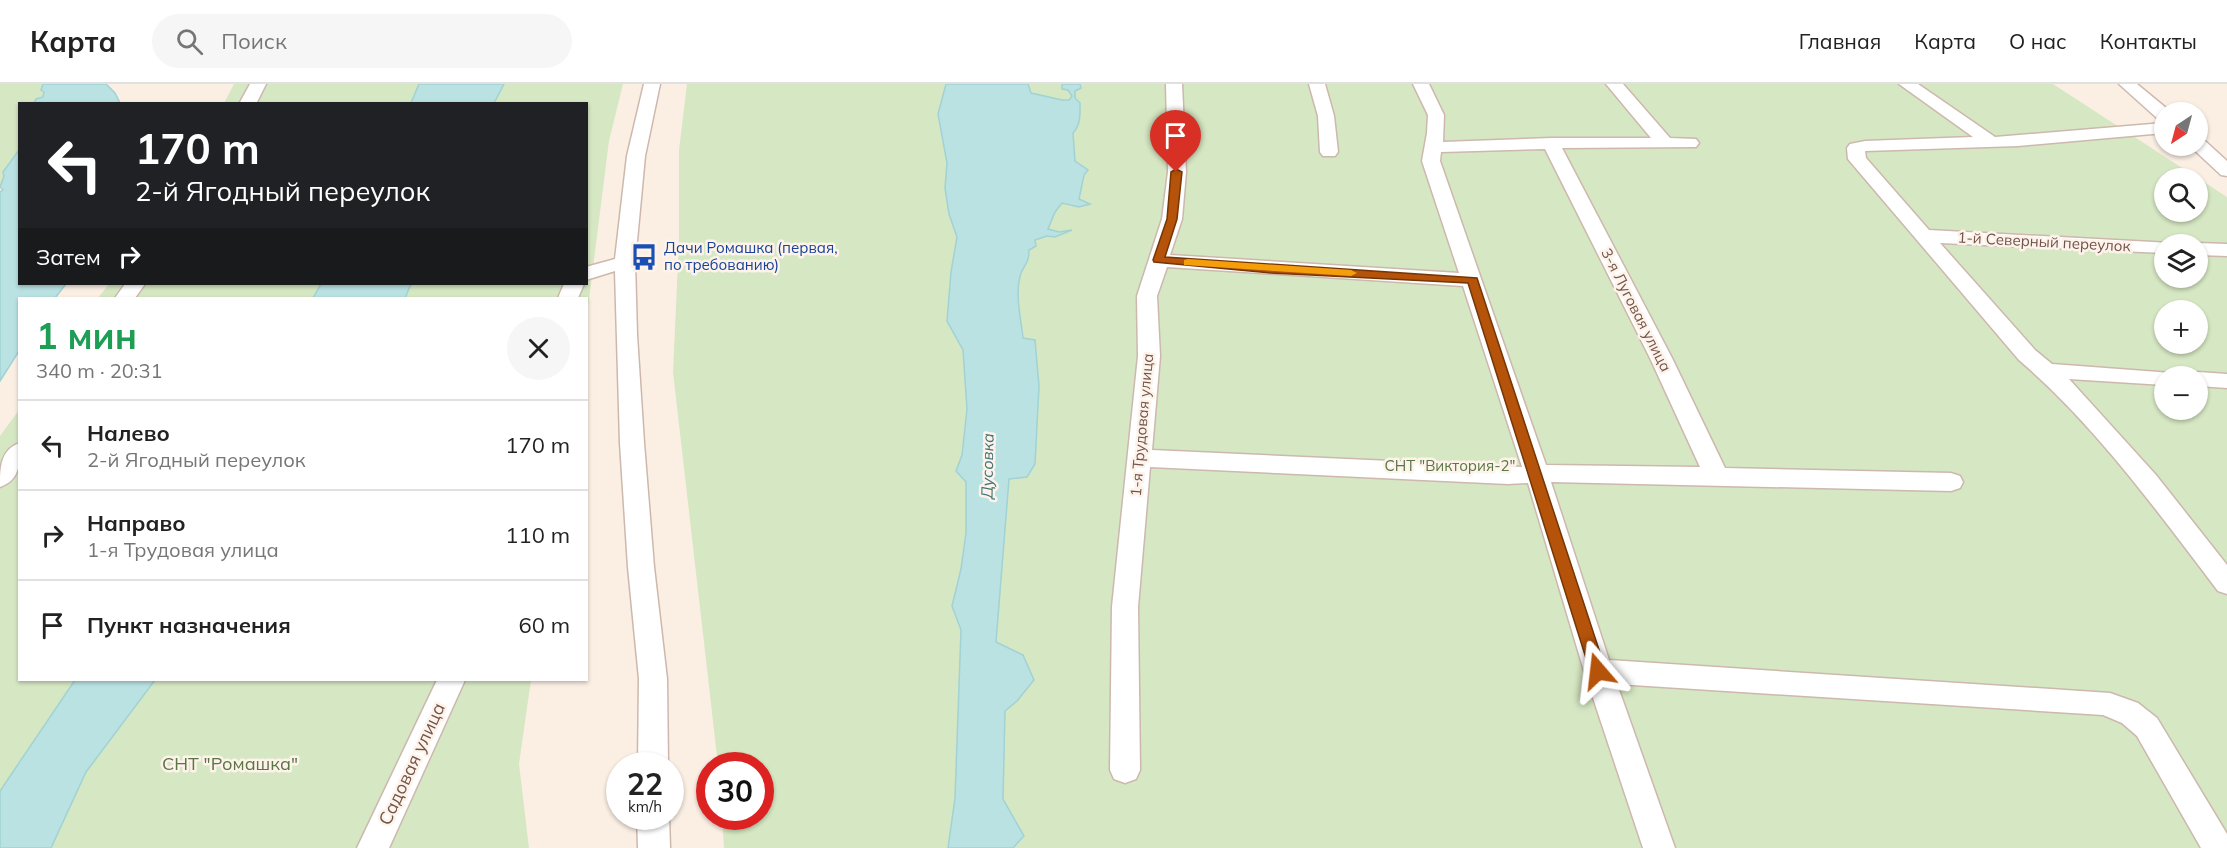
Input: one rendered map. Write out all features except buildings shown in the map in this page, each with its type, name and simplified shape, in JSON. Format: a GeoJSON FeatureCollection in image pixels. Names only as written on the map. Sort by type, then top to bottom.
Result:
{"type":"FeatureCollection","features":[{"type":"Feature","properties":{"kind":"street"},"geometry":{"type":"LineString","coordinates":[[248,102],[258,84]]}},
{"type":"Feature","properties":{"kind":"street"},"geometry":{"type":"LineString","coordinates":[[652,84],[636,156],[625,262],[626,335],[632,443],[652,679],[653,752]]}},
{"type":"Feature","properties":{"kind":"street","name":"1-я Трудовая улица"},"geometry":{"type":"LineString","coordinates":[[1125,770],[1125,606],[1149,356],[1147,296],[1172,219],[1176,172],[1174,84]]}},
{"type":"Feature","properties":{"kind":"street"},"geometry":{"type":"LineString","coordinates":[[1317,84],[1326,116],[1329,152]]}},
{"type":"Feature","properties":{"kind":"street"},"geometry":{"type":"LineString","coordinates":[[1421,84],[1436,115],[1436,133],[1431,161],[1473,280],[1537,474],[1598,671],[1659,848]]}},
{"type":"Feature","properties":{"kind":"street"},"geometry":{"type":"LineString","coordinates":[[1614,84],[1665,142]]}},
{"type":"Feature","properties":{"kind":"street"},"geometry":{"type":"LineString","coordinates":[[1907,84],[1990,142]]}},
{"type":"Feature","properties":{"kind":"street"},"geometry":{"type":"LineString","coordinates":[[2127,84],[2154,107]]}},
{"type":"Feature","properties":{"kind":"street"},"geometry":{"type":"LineString","coordinates":[[2154,129],[1990,142],[1856,148],[1857,159],[2027,355],[2047,370],[2158,494],[2227,584]]}},
{"type":"Feature","properties":{"kind":"street"},"geometry":{"type":"LineString","coordinates":[[1433,146],[1448,148],[1551,143],[1690,143]]}},
{"type":"Feature","properties":{"kind":"street","name":"3-я Луговая улица"},"geometry":{"type":"LineString","coordinates":[[1551,143],[1661,358],[1717,477]]}},
{"type":"Feature","properties":{"kind":"street"},"geometry":{"type":"LineString","coordinates":[[2208,153],[2227,171]]}},
{"type":"Feature","properties":{"kind":"street","name":"1-й Северный переулок"},"geometry":{"type":"LineString","coordinates":[[1923,236],[2154,247]]}},
{"type":"Feature","properties":{"kind":"street"},"geometry":{"type":"LineString","coordinates":[[2208,249],[2227,250]]}},
{"type":"Feature","properties":{"kind":"street"},"geometry":{"type":"LineString","coordinates":[[1158,260],[1271,269],[1473,280]]}},
{"type":"Feature","properties":{"kind":"street"},"geometry":{"type":"LineString","coordinates":[[588,273],[625,262]]}},
{"type":"Feature","properties":{"kind":"street"},"geometry":{"type":"LineString","coordinates":[[2047,370],[2154,377]]}},
{"type":"Feature","properties":{"kind":"street"},"geometry":{"type":"LineString","coordinates":[[2208,380],[2227,381]]}},
{"type":"Feature","properties":{"kind":"street"},"geometry":{"type":"LineString","coordinates":[[0,478],[18,453]]}},
{"type":"Feature","properties":{"kind":"street"},"geometry":{"type":"LineString","coordinates":[[1139,458],[1508,476],[1568,472],[1951,482]]}},
{"type":"Feature","properties":{"kind":"street"},"geometry":{"type":"LineString","coordinates":[[1598,671],[2103,703],[2122,708],[2134,714],[2147,727],[2218,848]]}},
{"type":"Feature","properties":{"kind":"street","name":"Садовая улица"},"geometry":{"type":"LineString","coordinates":[[373,848],[451,681]]}},
{"type":"Feature","properties":{"kind":"street"},"geometry":{"type":"LineString","coordinates":[[653,830],[654,848]]}},
{"type":"Feature","properties":{"kind":"green space"},"geometry":{"type":"Polygon","coordinates":[[[0,84],[43,84],[41,89],[44,91],[43,97],[36,99],[34,102],[18,102],[18,151],[9,162],[0,187],[0,84]]]}},
{"type":"Feature","properties":{"kind":"green space"},"geometry":{"type":"Polygon","coordinates":[[[234,84],[623,84],[609,141],[588,307],[588,297],[99,297],[108,285],[588,285],[588,102],[225,102],[234,84]]]}},
{"type":"Feature","properties":{"kind":"green space","name":"СНТ \"Виктория-2\""},"geometry":{"type":"Polygon","coordinates":[[[687,84],[2053,84],[2154,149],[2154,156],[2164,156],[2183,168],[2154,168],[2154,222],[2208,222],[2208,185],[2227,197],[2227,848],[724,848],[723,830],[774,830],[774,752],[717,752],[673,372],[679,241],[679,150],[687,84]]]}},
{"type":"Feature","properties":{"kind":"green space","name":"СНТ \"Ромашка\""},"geometry":{"type":"Polygon","coordinates":[[[18,411],[18,681],[531,681],[519,764],[529,848],[0,848],[0,436],[18,411]]]}},
{"type":"Feature","properties":{"kind":"water"},"geometry":{"type":"Polygon","coordinates":[[[43,84],[106,84],[115,93],[120,102],[34,102],[36,99],[43,97],[44,92],[41,90],[43,84]]]}},
{"type":"Feature","properties":{"kind":"water"},"geometry":{"type":"Polygon","coordinates":[[[419,84],[504,84],[495,102],[411,102],[419,84]]]}},
{"type":"Feature","properties":{"kind":"water","name":"Дусовка"},"geometry":{"type":"Polygon","coordinates":[[[946,84],[1028,84],[1031,93],[1062,100],[1069,100],[1072,96],[1068,90],[1062,89],[1062,84],[1080,84],[1081,88],[1075,91],[1075,98],[1080,103],[1080,111],[1079,123],[1073,133],[1075,161],[1088,170],[1084,175],[1079,199],[1090,204],[1079,207],[1062,203],[1055,212],[1048,229],[1059,232],[1072,230],[1055,237],[1047,236],[1035,240],[1036,246],[1029,250],[1019,283],[1018,299],[1023,338],[1035,340],[1039,386],[1035,464],[1027,477],[1009,479],[996,642],[1023,655],[1034,680],[1017,701],[1005,711],[1003,799],[1024,836],[1013,848],[948,848],[955,798],[961,630],[952,606],[961,569],[966,533],[966,482],[956,471],[962,455],[967,409],[963,350],[947,321],[951,272],[957,237],[949,214],[945,188],[947,163],[938,114],[946,84]]]}},
{"type":"Feature","properties":{"kind":"water"},"geometry":{"type":"Polygon","coordinates":[[[18,151],[18,285],[65,285],[56,297],[18,297],[18,353],[0,381],[0,192],[3,190],[0,187],[3,172],[18,151]]]}},
{"type":"Feature","properties":{"kind":"water"},"geometry":{"type":"Polygon","coordinates":[[[320,285],[411,285],[405,297],[314,297],[320,285]]]}},
{"type":"Feature","properties":{"kind":"water"},"geometry":{"type":"Polygon","coordinates":[[[74,681],[154,681],[86,772],[51,848],[0,848],[0,791],[74,681]]]}},
{"type":"Feature","properties":{"kind":"slow traffic"},"geometry":{"type":"LineString","coordinates":[[1188,262],[1351,273]]}},
{"type":"Feature","properties":{"kind":"place","name":"Дачи Ромашка (первая, по требованию)"},"geometry":{"type":"Point","coordinates":[644,257]}},
{"type":"Feature","properties":{"kind":"route"},"geometry":{"type":"LineString","coordinates":[[1176,172],[1172,219],[1158,260],[1271,269],[1473,280],[1537,474],[1598,671]]}}]}
